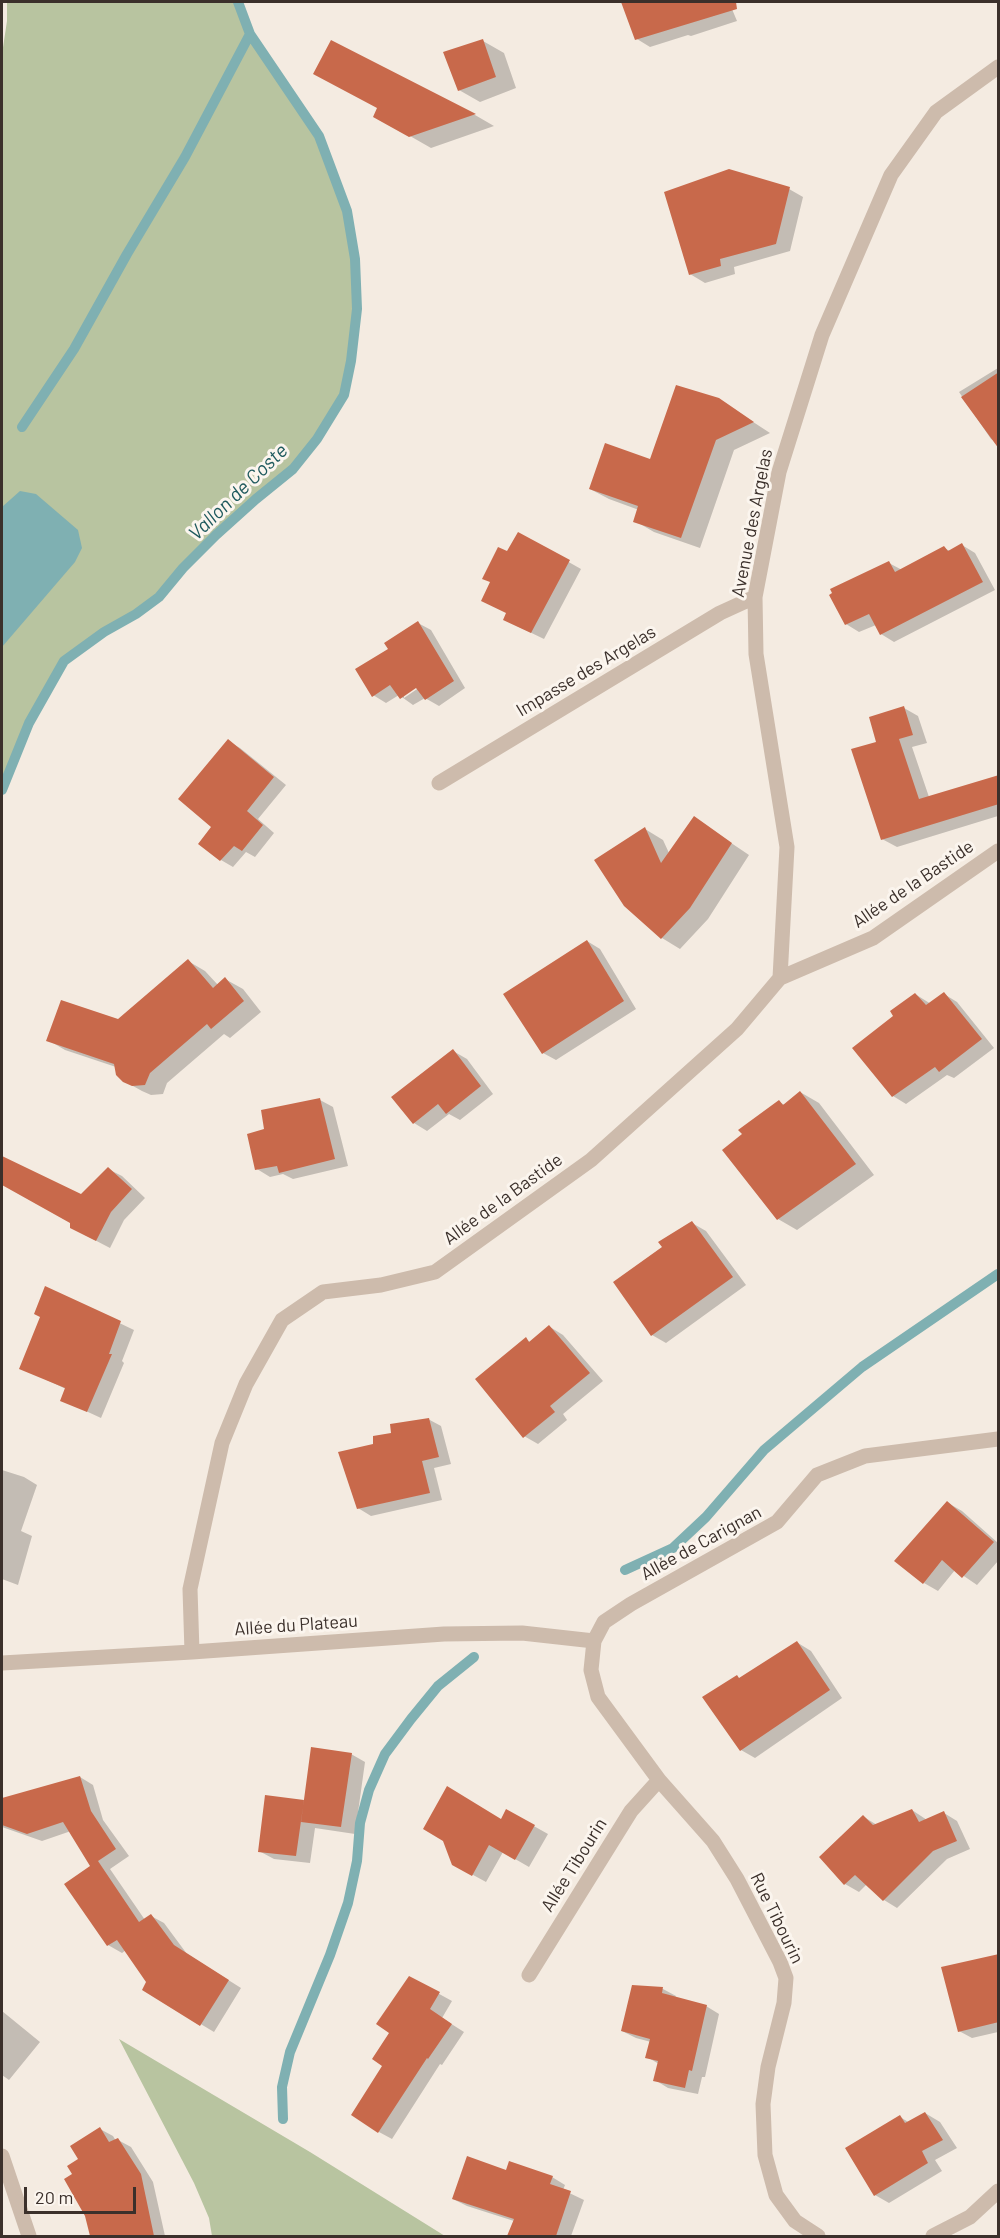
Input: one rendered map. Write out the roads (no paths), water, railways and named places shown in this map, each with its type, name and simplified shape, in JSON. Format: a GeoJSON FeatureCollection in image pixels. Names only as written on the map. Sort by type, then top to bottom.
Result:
{"type":"FeatureCollection","features":[{"type":"Feature","properties":{"kind":"street","name":"Avenue des Argelas"},"geometry":{"type":"LineString","coordinates":[[780,978],[787,847],[756,654],[755,597],[779,472],[822,335],[891,175],[936,112],[999,67]]}},
{"type":"Feature","properties":{"kind":"street","name":"Impasse des Argelas"},"geometry":{"type":"LineString","coordinates":[[438,783],[720,614],[755,597]]}},
{"type":"Feature","properties":{"kind":"street","name":"Allée de la Bastide"},"geometry":{"type":"LineString","coordinates":[[192,1652],[190,1589],[222,1443],[246,1384],[282,1320],[323,1292],[381,1285],[435,1272],[591,1160],[737,1029],[780,978],[873,938],[999,851]]}},
{"type":"Feature","properties":{"kind":"street","name":"Allée de Carignan"},"geometry":{"type":"LineString","coordinates":[[594,1641],[604,1622],[631,1604],[777,1522],[817,1474],[865,1456],[999,1439]]}},
{"type":"Feature","properties":{"kind":"street","name":"Allée du Plateau"},"geometry":{"type":"LineString","coordinates":[[2,1663],[444,1634],[522,1633],[594,1641]]}},
{"type":"Feature","properties":{"kind":"street","name":"Rue Tibourin"},"geometry":{"type":"LineString","coordinates":[[594,1641],[591,1670],[598,1697],[659,1780],[714,1841],[737,1878],[780,1962],[786,1978],[784,2002],[768,2067],[763,2104],[765,2155],[776,2195],[795,2221],[818,2236]]}},
{"type":"Feature","properties":{"kind":"street","name":"Allée Tibourin"},"geometry":{"type":"LineString","coordinates":[[529,1975],[631,1811],[659,1780]]}},
{"type":"Feature","properties":{"kind":"street"},"geometry":{"type":"LineString","coordinates":[[2,2156],[29,2236]]}},
{"type":"Feature","properties":{"kind":"street"},"geometry":{"type":"LineString","coordinates":[[933,2236],[969,2217],[999,2191]]}},
{"type":"Feature","properties":{"kind":"water"},"geometry":{"type":"Polygon","coordinates":[[[20,491],[36,494],[78,530],[82,548],[75,562],[2,647],[2,507],[20,491]]]}},
{"type":"Feature","properties":{"kind":"waterway","name":"Vallon de Coste"},"geometry":{"type":"LineString","coordinates":[[2,790],[29,723],[64,661],[159,597],[183,568],[216,535],[293,469],[317,439],[344,395],[351,361],[357,309],[355,259],[347,211],[319,136],[250,34],[238,2]]}},
{"type":"Feature","properties":{"kind":"waterway"},"geometry":{"type":"LineString","coordinates":[[22,427],[74,349],[185,157],[250,34]]}},
{"type":"Feature","properties":{"kind":"waterway"},"geometry":{"type":"LineString","coordinates":[[625,1570],[673,1548],[706,1517],[764,1450],[862,1367],[998,1274]]}},
{"type":"Feature","properties":{"kind":"waterway"},"geometry":{"type":"LineString","coordinates":[[283,2119],[282,2087],[290,2052],[330,1955],[348,1903],[357,1861],[360,1823],[369,1790],[385,1754],[411,1719],[438,1686],[474,1657]]}}]}
